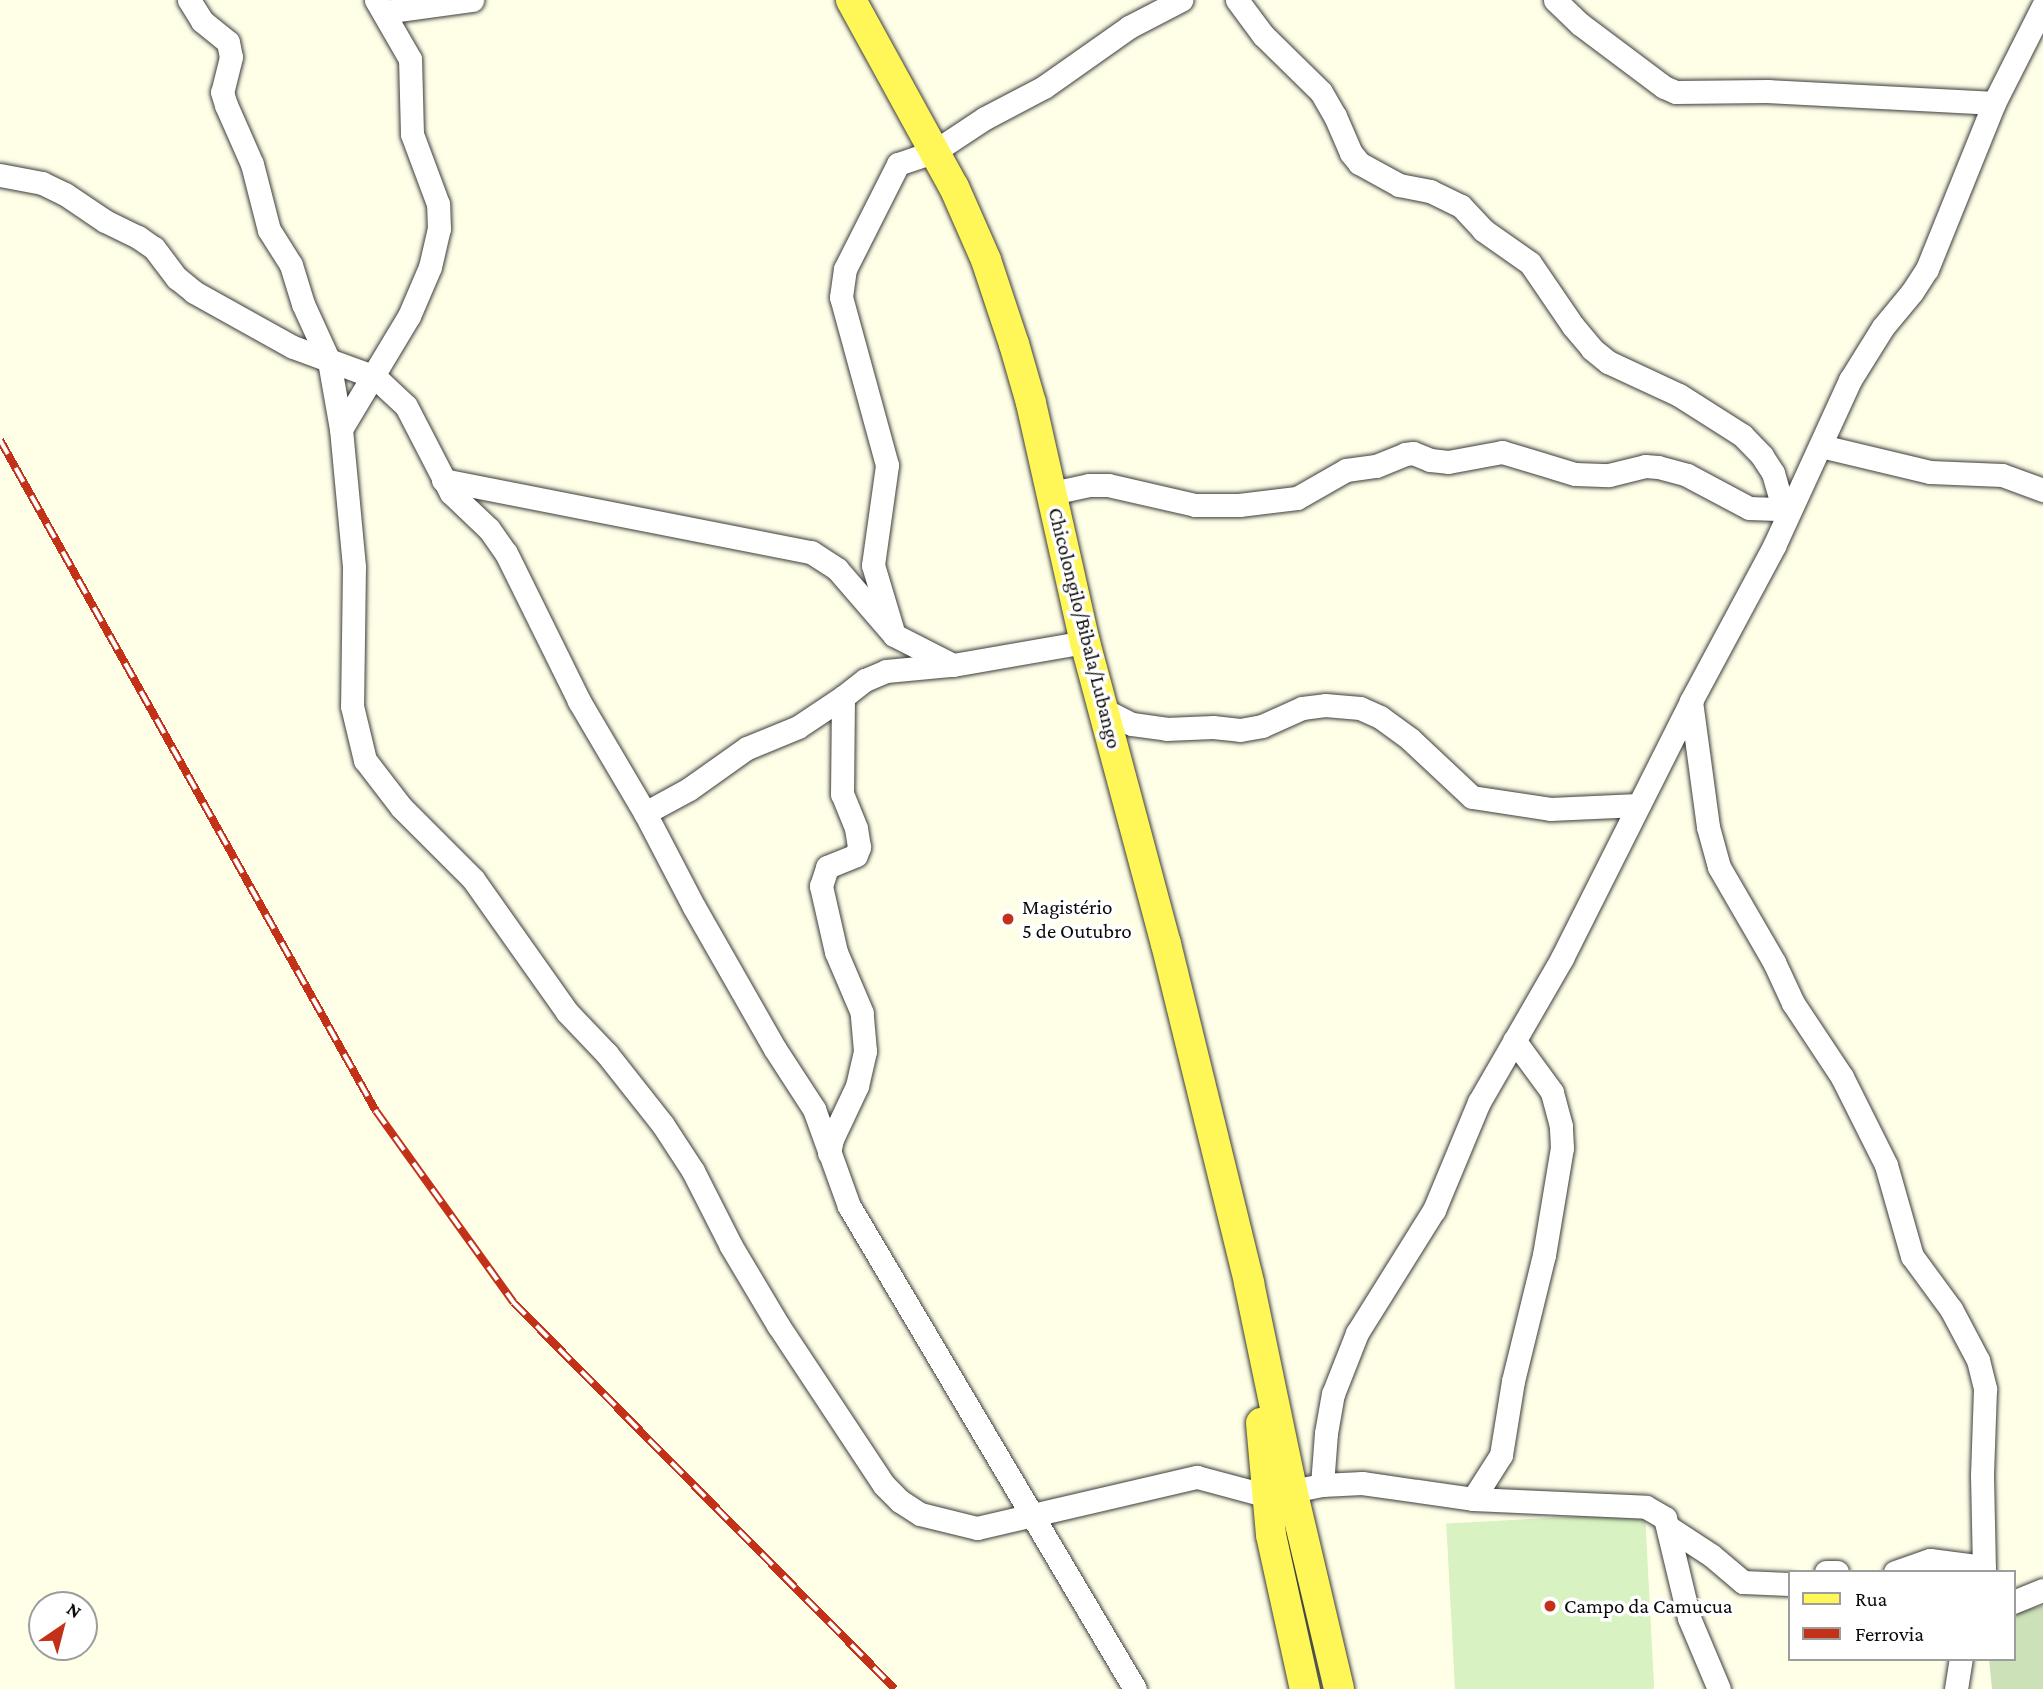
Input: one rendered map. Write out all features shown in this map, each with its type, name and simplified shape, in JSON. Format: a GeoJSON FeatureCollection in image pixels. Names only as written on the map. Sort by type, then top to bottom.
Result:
{"type":"FeatureCollection","features":[{"type":"Feature","properties":{"kind":"main road","name":"Chicolongilo/Bibala/Lubango"},"geometry":{"type":"LineString","coordinates":[[851,0],[958,197],[998,292],[1031,402],[1085,642],[1249,1283],[1280,1495]]}},
{"type":"Feature","properties":{"kind":"main road"},"geometry":{"type":"LineString","coordinates":[[1280,1495],[1271,1535],[1305,1689]]}},
{"type":"Feature","properties":{"kind":"main road"},"geometry":{"type":"LineString","coordinates":[[1280,1495],[1339,1689]]}},
{"type":"Feature","properties":{"kind":"street"},"geometry":{"type":"LineString","coordinates":[[189,0],[202,21],[228,42],[231,57],[223,81],[226,106],[252,164],[269,230],[290,265],[303,304],[329,361],[341,429],[354,567],[352,706],[365,760],[377,778],[473,878],[567,1012],[607,1054],[663,1125],[693,1171],[731,1246],[778,1325],[884,1485],[900,1501],[920,1514],[977,1528],[1197,1477],[1280,1495],[1322,1485],[1362,1483],[1473,1499],[1646,1507],[1661,1513],[1668,1527],[1689,1618],[1719,1689]]}},
{"type":"Feature","properties":{"kind":"street"},"geometry":{"type":"LineString","coordinates":[[341,429],[392,350],[423,285],[436,250],[439,229],[438,204],[412,134],[410,58],[380,6],[472,0]]}},
{"type":"Feature","properties":{"kind":"street"},"geometry":{"type":"LineString","coordinates":[[894,635],[873,565],[887,482],[887,465],[841,297],[841,284],[855,247],[898,164],[935,151],[985,118],[1044,87],[1129,27],[1181,0]]}},
{"type":"Feature","properties":{"kind":"street"},"geometry":{"type":"LineString","coordinates":[[1237,0],[1263,35],[1321,92],[1351,153],[1359,163],[1399,185],[1430,191],[1461,206],[1483,230],[1530,263],[1573,327],[1592,349],[1608,362],[1710,413],[1752,444],[1773,473],[1785,513]]}},
{"type":"Feature","properties":{"kind":"street"},"geometry":{"type":"LineString","coordinates":[[1555,0],[1580,24],[1676,92],[1768,91],[1994,103]]}},
{"type":"Feature","properties":{"kind":"street"},"geometry":{"type":"LineString","coordinates":[[1322,1485],[1326,1433],[1345,1358],[1357,1333],[1434,1210],[1479,1102],[1562,958],[1821,446],[1862,358],[1927,268],[1994,103],[2043,6]]}},
{"type":"Feature","properties":{"kind":"street"},"geometry":{"type":"LineString","coordinates":[[0,175],[43,183],[65,194],[153,248],[177,278],[194,292],[259,331],[329,361],[358,368],[374,377],[406,407],[435,458],[443,480],[452,493],[489,529],[506,553],[579,701],[645,813],[700,918],[775,1049],[814,1109],[849,1206],[1135,1689]]}},
{"type":"Feature","properties":{"kind":"street"},"geometry":{"type":"LineString","coordinates":[[1821,446],[1930,472],[2032,479],[2043,490]]}},
{"type":"Feature","properties":{"kind":"street"},"geometry":{"type":"LineString","coordinates":[[1052,493],[1108,485],[1195,505],[1239,505],[1297,498],[1346,470],[1376,466],[1405,454],[1413,453],[1430,460],[1448,462],[1502,452],[1575,474],[1609,475],[1645,466],[1658,467],[1687,475],[1733,502],[1749,508],[1785,513]]}},
{"type":"Feature","properties":{"kind":"street"},"geometry":{"type":"LineString","coordinates":[[443,480],[811,552],[837,569],[894,635],[953,665]]}},
{"type":"Feature","properties":{"kind":"street"},"geometry":{"type":"LineString","coordinates":[[645,813],[689,789],[747,748],[798,727],[865,680],[886,671],[953,665],[1085,642]]}},
{"type":"Feature","properties":{"kind":"street"},"geometry":{"type":"LineString","coordinates":[[829,1153],[832,1139],[857,1086],[865,1051],[862,1013],[836,952],[821,886],[827,867],[856,855],[859,847],[842,794],[843,697]]}},
{"type":"Feature","properties":{"kind":"street"},"geometry":{"type":"LineString","coordinates":[[1691,701],[1708,827],[1718,867],[1774,962],[1793,1003],[1842,1077],[1886,1166],[1912,1256],[1951,1309],[1978,1360],[1986,1389],[1982,1475],[1984,1569],[1930,1560],[1901,1570]]}},
{"type":"Feature","properties":{"kind":"street"},"geometry":{"type":"LineString","coordinates":[[1104,710],[1132,724],[1166,729],[1213,727],[1240,730],[1262,726],[1302,708],[1325,705],[1360,708],[1380,717],[1410,739],[1472,797],[1550,809],[1638,805]]}},
{"type":"Feature","properties":{"kind":"street"},"geometry":{"type":"LineString","coordinates":[[1473,1499],[1501,1455],[1508,1405],[1544,1255],[1562,1148],[1558,1107],[1552,1092],[1514,1040]]}},
{"type":"Feature","properties":{"kind":"street"},"geometry":{"type":"LineString","coordinates":[[1668,1527],[1711,1555],[1743,1582],[1787,1584]]}},
{"type":"Feature","properties":{"kind":"street"},"geometry":{"type":"LineString","coordinates":[[2015,1601],[2043,1590]]}},
{"type":"Feature","properties":{"kind":"street"},"geometry":{"type":"LineString","coordinates":[[1955,1689],[1961,1661]]}},
{"type":"Feature","properties":{"kind":"green space","name":"Campo da Camucua"},"geometry":{"type":"Polygon","coordinates":[[[1645,1513],[1654,1689],[1455,1689],[1446,1523],[1645,1513]]]}},
{"type":"Feature","properties":{"kind":"green space"},"geometry":{"type":"Polygon","coordinates":[[[2043,1606],[2043,1689],[1992,1689],[1989,1661],[2015,1661],[2015,1613],[2043,1606]]]}},
{"type":"Feature","properties":{"kind":"railway"},"geometry":{"type":"LineString","coordinates":[[0,440],[376,1111],[514,1303],[895,1689]]}},
{"type":"Feature","properties":{"kind":"place","name":"Magistério 5 de Outubro"},"geometry":{"type":"Point","coordinates":[1008,919]}},
{"type":"Feature","properties":{"kind":"place","name":"Campo da Camucua"},"geometry":{"type":"Point","coordinates":[1550,1606]}}]}
